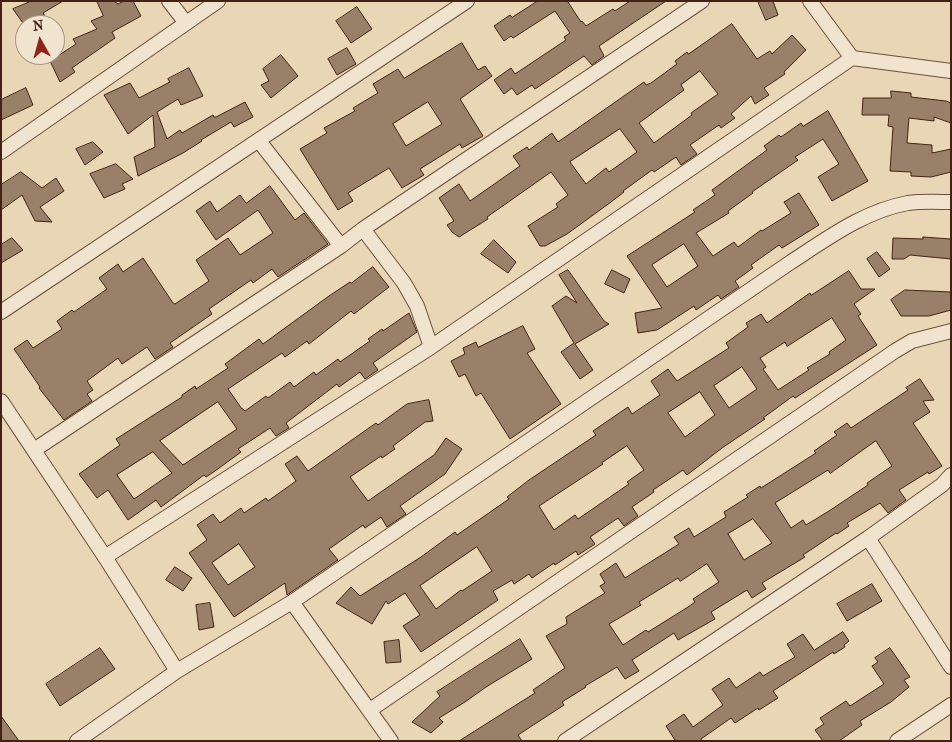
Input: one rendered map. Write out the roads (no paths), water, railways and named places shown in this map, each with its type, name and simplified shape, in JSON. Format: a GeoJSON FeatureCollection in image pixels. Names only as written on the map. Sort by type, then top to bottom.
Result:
{"type":"FeatureCollection","features":[{"type":"Feature","properties":{"kind":"street"},"geometry":{"type":"LineString","coordinates":[[169,1],[186,23]]}},
{"type":"Feature","properties":{"kind":"street"},"geometry":{"type":"LineString","coordinates":[[1,152],[218,1]]}},
{"type":"Feature","properties":{"kind":"street"},"geometry":{"type":"LineString","coordinates":[[1,312],[467,1]]}},
{"type":"Feature","properties":{"kind":"street"},"geometry":{"type":"LineString","coordinates":[[34,450],[341,246],[363,229],[702,1]]}},
{"type":"Feature","properties":{"kind":"street"},"geometry":{"type":"LineString","coordinates":[[810,1],[852,58]]}},
{"type":"Feature","properties":{"kind":"street"},"geometry":{"type":"LineString","coordinates":[[105,558],[431,348],[852,58],[951,71]]}},
{"type":"Feature","properties":{"kind":"street"},"geometry":{"type":"LineString","coordinates":[[259,141],[341,246]]}},
{"type":"Feature","properties":{"kind":"street"},"geometry":{"type":"LineString","coordinates":[[77,741],[177,671],[292,602],[791,262],[848,226],[878,212],[909,203],[951,202]]}},
{"type":"Feature","properties":{"kind":"street"},"geometry":{"type":"LineString","coordinates":[[363,229],[404,283],[416,306],[431,348]]}},
{"type":"Feature","properties":{"kind":"street"},"geometry":{"type":"LineString","coordinates":[[370,710],[895,351],[912,341],[951,331]]}},
{"type":"Feature","properties":{"kind":"street"},"geometry":{"type":"LineString","coordinates":[[1,401],[177,671]]}},
{"type":"Feature","properties":{"kind":"street"},"geometry":{"type":"LineString","coordinates":[[565,741],[868,538],[942,485],[951,475]]}},
{"type":"Feature","properties":{"kind":"street"},"geometry":{"type":"LineString","coordinates":[[868,538],[951,667]]}},
{"type":"Feature","properties":{"kind":"street"},"geometry":{"type":"LineString","coordinates":[[292,602],[392,741]]}},
{"type":"Feature","properties":{"kind":"street"},"geometry":{"type":"LineString","coordinates":[[897,741],[951,705]]}}]}
